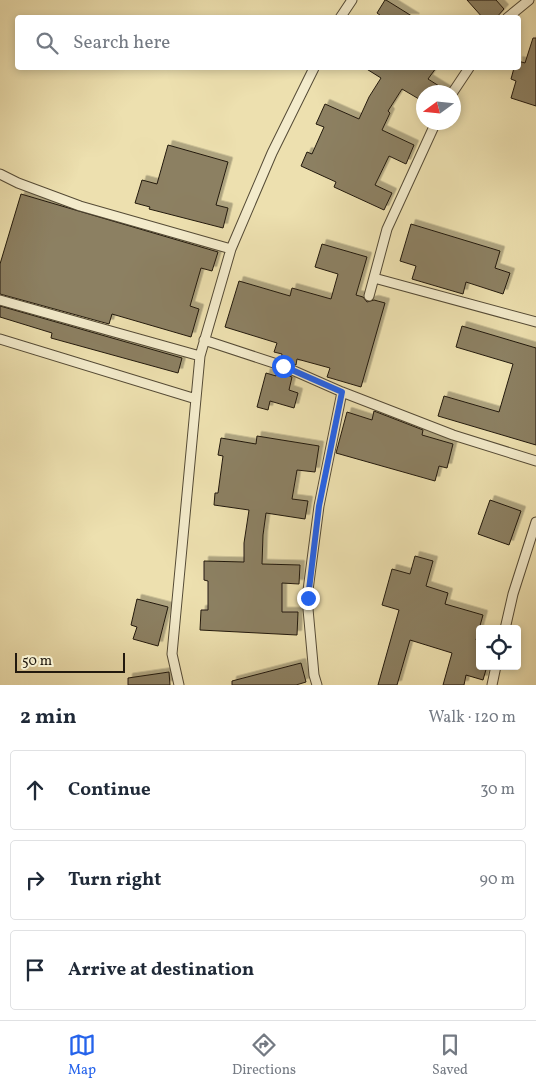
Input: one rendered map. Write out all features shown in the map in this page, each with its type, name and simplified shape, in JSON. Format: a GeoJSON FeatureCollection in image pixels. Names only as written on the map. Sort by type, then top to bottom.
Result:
{"type":"FeatureCollection","features":[{"type":"Feature","properties":{"kind":"lane"},"geometry":{"type":"LineString","coordinates":[[342,15],[352,0]]}},
{"type":"Feature","properties":{"kind":"lane"},"geometry":{"type":"LineString","coordinates":[[511,15],[529,0]]}},
{"type":"Feature","properties":{"kind":"lane"},"geometry":{"type":"LineString","coordinates":[[179,685],[172,654],[200,356],[231,249],[272,153],[313,70]]}},
{"type":"Feature","properties":{"kind":"lane"},"geometry":{"type":"LineString","coordinates":[[458,85],[468,70]]}},
{"type":"Feature","properties":{"kind":"lane"},"geometry":{"type":"LineString","coordinates":[[369,296],[386,229],[432,130]]}},
{"type":"Feature","properties":{"kind":"lane"},"geometry":{"type":"LineString","coordinates":[[0,174],[18,183],[80,206],[231,249]]}},
{"type":"Feature","properties":{"kind":"lane"},"geometry":{"type":"LineString","coordinates":[[374,278],[536,322]]}},
{"type":"Feature","properties":{"kind":"lane"},"geometry":{"type":"LineString","coordinates":[[0,300],[200,356]]}},
{"type":"Feature","properties":{"kind":"lane"},"geometry":{"type":"LineString","coordinates":[[0,339],[196,399]]}},
{"type":"Feature","properties":{"kind":"lane"},"geometry":{"type":"LineString","coordinates":[[204,340],[283,366],[342,392],[453,435],[536,461]]}},
{"type":"Feature","properties":{"kind":"lane"},"geometry":{"type":"LineString","coordinates":[[317,685],[314,675],[308,598],[319,506],[342,392]]}},
{"type":"Feature","properties":{"kind":"lane"},"geometry":{"type":"LineString","coordinates":[[506,625],[513,594],[536,522]]}},
{"type":"Feature","properties":{"kind":"lane"},"geometry":{"type":"LineString","coordinates":[[492,685],[495,670]]}},
{"type":"Feature","properties":{"kind":"building"},"geometry":{"type":"Polygon","coordinates":[[[386,0],[410,15],[380,15],[377,13],[386,0]]]}},
{"type":"Feature","properties":{"kind":"building"},"geometry":{"type":"Polygon","coordinates":[[[467,0],[496,0],[504,9],[499,15],[480,15],[467,0]]]}},
{"type":"Feature","properties":{"kind":"building"},"geometry":{"type":"Polygon","coordinates":[[[533,38],[536,38],[536,106],[511,98],[516,81],[511,79],[513,70],[521,70],[521,62],[525,63],[533,38]]]}},
{"type":"Feature","properties":{"kind":"building"},"geometry":{"type":"Polygon","coordinates":[[[368,70],[435,70],[428,79],[438,85],[416,85],[416,97],[402,89],[388,111],[390,113],[382,130],[414,145],[406,164],[389,156],[375,185],[392,193],[384,210],[334,187],[336,182],[301,166],[307,152],[312,154],[324,127],[316,124],[325,104],[359,119],[369,97],[381,78],[368,70]]]}},
{"type":"Feature","properties":{"kind":"building"},"geometry":{"type":"Polygon","coordinates":[[[168,145],[228,162],[216,205],[228,208],[223,228],[149,209],[150,207],[135,203],[142,180],[157,184],[168,145]]]}},
{"type":"Feature","properties":{"kind":"building"},"geometry":{"type":"Polygon","coordinates":[[[21,194],[218,252],[212,271],[201,268],[190,306],[199,309],[191,337],[112,314],[109,324],[0,294],[0,264],[21,194]]]}},
{"type":"Feature","properties":{"kind":"building"},"geometry":{"type":"Polygon","coordinates":[[[411,224],[500,251],[495,268],[510,273],[503,294],[466,282],[463,294],[412,279],[416,266],[400,261],[411,224]]]}},
{"type":"Feature","properties":{"kind":"building"},"geometry":{"type":"Polygon","coordinates":[[[322,244],[367,257],[356,295],[363,297],[367,302],[374,300],[385,303],[361,387],[327,377],[330,368],[297,359],[296,365],[281,359],[282,354],[274,352],[277,343],[225,327],[239,281],[290,296],[292,288],[331,299],[338,274],[315,267],[322,244]]]}},
{"type":"Feature","properties":{"kind":"building"},"geometry":{"type":"Polygon","coordinates":[[[0,306],[182,358],[178,373],[51,338],[52,333],[0,317],[0,306]]]}},
{"type":"Feature","properties":{"kind":"building"},"geometry":{"type":"Polygon","coordinates":[[[462,326],[536,348],[536,445],[438,416],[444,396],[499,412],[513,364],[456,347],[462,326]]]}},
{"type":"Feature","properties":{"kind":"building"},"geometry":{"type":"Polygon","coordinates":[[[277,371],[292,377],[289,390],[298,393],[294,408],[270,401],[268,410],[257,407],[266,373],[276,376],[277,371]]]}},
{"type":"Feature","properties":{"kind":"building"},"geometry":{"type":"Polygon","coordinates":[[[374,411],[423,430],[422,435],[453,444],[447,468],[439,466],[435,481],[336,453],[347,412],[372,420],[374,411]]]}},
{"type":"Feature","properties":{"kind":"building"},"geometry":{"type":"Polygon","coordinates":[[[257,436],[319,446],[315,472],[297,470],[292,499],[308,501],[305,519],[266,513],[263,535],[262,564],[300,565],[299,584],[282,583],[282,612],[298,612],[297,635],[200,630],[201,610],[208,610],[208,581],[204,580],[204,561],[244,562],[244,543],[249,510],[214,505],[215,493],[218,493],[223,456],[218,455],[221,438],[256,444],[257,436]]]}},
{"type":"Feature","properties":{"kind":"building"},"geometry":{"type":"Polygon","coordinates":[[[490,500],[521,511],[509,545],[478,534],[490,500]]]}},
{"type":"Feature","properties":{"kind":"building"},"geometry":{"type":"Polygon","coordinates":[[[415,556],[433,561],[426,586],[448,593],[445,604],[483,615],[480,625],[476,625],[476,670],[486,670],[483,680],[466,675],[464,685],[443,685],[452,653],[410,640],[397,685],[378,685],[399,610],[382,605],[392,569],[410,574],[415,556]]]}},
{"type":"Feature","properties":{"kind":"building"},"geometry":{"type":"Polygon","coordinates":[[[137,599],[168,607],[158,646],[133,639],[137,627],[131,625],[137,599]]]}},
{"type":"Feature","properties":{"kind":"building"},"geometry":{"type":"Polygon","coordinates":[[[301,663],[306,682],[296,685],[232,685],[232,681],[301,663]]]}},
{"type":"Feature","properties":{"kind":"building"},"geometry":{"type":"Polygon","coordinates":[[[169,672],[170,685],[128,685],[128,678],[169,672]]]}},
{"type":"Feature","properties":{"kind":"route"},"geometry":{"type":"LineString","coordinates":[[283,366],[342,392],[319,506],[308,598]]}}]}
